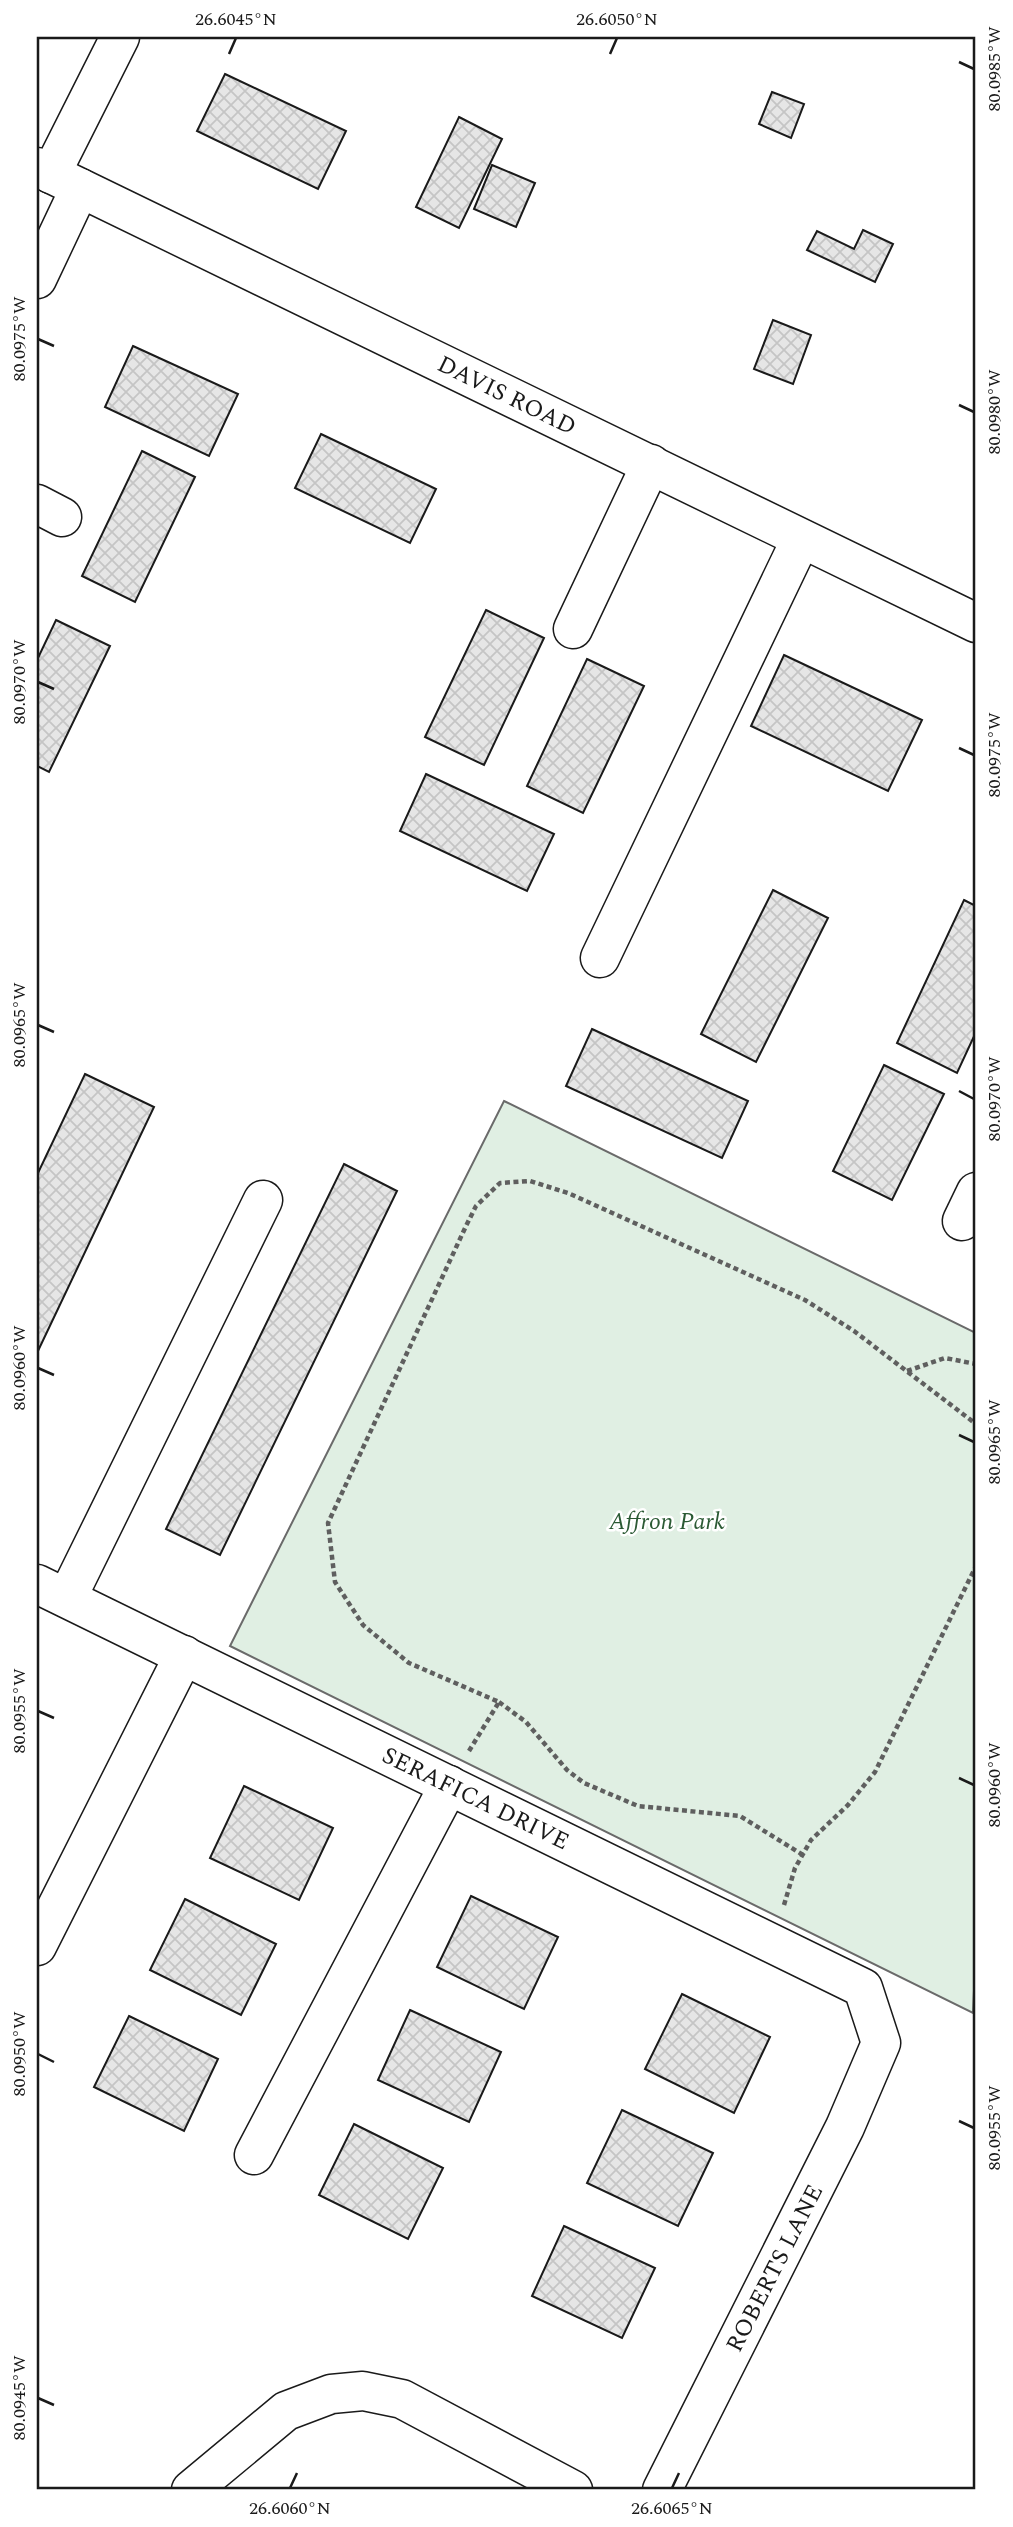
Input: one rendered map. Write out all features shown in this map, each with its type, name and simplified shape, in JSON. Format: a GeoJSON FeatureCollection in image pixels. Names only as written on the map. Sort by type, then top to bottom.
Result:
{"type":"FeatureCollection","features":[{"type":"Feature","properties":{"kind":"street"},"geometry":{"type":"LineString","coordinates":[[37,279],[56,177],[120,37]]}},
{"type":"Feature","properties":{"kind":"street","name":"DAVIS ROAD"},"geometry":{"type":"LineString","coordinates":[[56,177],[976,623]]}},
{"type":"Feature","properties":{"kind":"street"},"geometry":{"type":"LineString","coordinates":[[573,629],[651,464]]}},
{"type":"Feature","properties":{"kind":"street"},"geometry":{"type":"LineString","coordinates":[[600,958],[802,539]]}},
{"type":"Feature","properties":{"kind":"street"},"geometry":{"type":"LineString","coordinates":[[52,1591],[263,1200]]}},
{"type":"Feature","properties":{"kind":"street","name":"SERAFICA DRIVE"},"geometry":{"type":"LineString","coordinates":[[52,1591],[863,1988],[881,2043]]}},
{"type":"Feature","properties":{"kind":"street"},"geometry":{"type":"LineString","coordinates":[[37,1946],[184,1655]]}},
{"type":"Feature","properties":{"kind":"street"},"geometry":{"type":"LineString","coordinates":[[254,2155],[449,1785]]}},
{"type":"Feature","properties":{"kind":"street","name":"ROBERTS LANE"},"geometry":{"type":"LineString","coordinates":[[662,2490],[845,2127],[881,2043]]}},
{"type":"Feature","properties":{"kind":"street"},"geometry":{"type":"LineString","coordinates":[[191,2490],[286,2411],[331,2394],[363,2391],[402,2399],[573,2490]]}},
{"type":"Feature","properties":{"kind":"path"},"geometry":{"type":"LineString","coordinates":[[803,1855],[740,1816],[638,1806],[584,1783],[567,1770],[526,1722],[499,1702],[410,1663],[363,1625],[335,1582],[328,1523],[466,1226],[477,1206],[500,1183],[530,1181],[568,1194],[792,1294],[854,1331],[976,1424]]}},
{"type":"Feature","properties":{"kind":"path"},"geometry":{"type":"LineString","coordinates":[[906,1372],[945,1358],[976,1364]]}},
{"type":"Feature","properties":{"kind":"path"},"geometry":{"type":"LineString","coordinates":[[773,1942],[794,1868],[811,1840],[848,1805],[875,1772],[976,1566]]}},
{"type":"Feature","properties":{"kind":"path"},"geometry":{"type":"LineString","coordinates":[[449,1785],[499,1702]]}},
{"type":"Feature","properties":{"kind":"green space","name":"Affron Park"},"geometry":{"type":"Polygon","coordinates":[[[504,1101],[976,1333],[976,1946],[973,2013],[230,1646],[504,1101]]]}},
{"type":"Feature","properties":{"kind":"building"},"geometry":{"type":"Polygon","coordinates":[[[225,74],[346,131],[318,189],[197,131],[225,74]]]}},
{"type":"Feature","properties":{"kind":"building"},"geometry":{"type":"Polygon","coordinates":[[[772,92],[804,104],[791,138],[759,124],[772,92]]]}},
{"type":"Feature","properties":{"kind":"building"},"geometry":{"type":"Polygon","coordinates":[[[459,117],[502,139],[459,228],[416,207],[459,117]]]}},
{"type":"Feature","properties":{"kind":"building"},"geometry":{"type":"Polygon","coordinates":[[[492,165],[535,183],[516,227],[474,209],[492,165]]]}},
{"type":"Feature","properties":{"kind":"building"},"geometry":{"type":"Polygon","coordinates":[[[863,230],[893,244],[875,282],[807,250],[817,231],[854,249],[863,230]]]}},
{"type":"Feature","properties":{"kind":"building"},"geometry":{"type":"Polygon","coordinates":[[[773,320],[811,335],[793,384],[754,369],[773,320]]]}},
{"type":"Feature","properties":{"kind":"building"},"geometry":{"type":"Polygon","coordinates":[[[133,346],[238,394],[209,456],[105,407],[133,346]]]}},
{"type":"Feature","properties":{"kind":"building"},"geometry":{"type":"Polygon","coordinates":[[[321,434],[436,489],[410,543],[295,488],[321,434]]]}},
{"type":"Feature","properties":{"kind":"building"},"geometry":{"type":"Polygon","coordinates":[[[142,451],[195,477],[135,602],[82,576],[142,451]]]}},
{"type":"Feature","properties":{"kind":"building"},"geometry":{"type":"Polygon","coordinates":[[[486,610],[544,638],[484,765],[425,737],[486,610]]]}},
{"type":"Feature","properties":{"kind":"building"},"geometry":{"type":"Polygon","coordinates":[[[56,620],[110,646],[49,772],[37,766],[37,660],[56,620]]]}},
{"type":"Feature","properties":{"kind":"building"},"geometry":{"type":"Polygon","coordinates":[[[784,655],[922,720],[888,791],[751,726],[784,655]]]}},
{"type":"Feature","properties":{"kind":"building"},"geometry":{"type":"Polygon","coordinates":[[[587,659],[644,686],[583,813],[527,786],[587,659]]]}},
{"type":"Feature","properties":{"kind":"building"},"geometry":{"type":"Polygon","coordinates":[[[426,774],[554,834],[527,891],[400,831],[426,774]]]}},
{"type":"Feature","properties":{"kind":"building"},"geometry":{"type":"Polygon","coordinates":[[[773,890],[828,918],[756,1062],[701,1034],[773,890]]]}},
{"type":"Feature","properties":{"kind":"building"},"geometry":{"type":"Polygon","coordinates":[[[964,900],[976,906],[976,1032],[957,1073],[897,1043],[964,900]]]}},
{"type":"Feature","properties":{"kind":"building"},"geometry":{"type":"Polygon","coordinates":[[[592,1029],[748,1101],[722,1158],[566,1086],[592,1029]]]}},
{"type":"Feature","properties":{"kind":"building"},"geometry":{"type":"Polygon","coordinates":[[[884,1065],[944,1094],[892,1200],[833,1171],[884,1065]]]}},
{"type":"Feature","properties":{"kind":"building"},"geometry":{"type":"Polygon","coordinates":[[[85,1074],[154,1107],[37,1353],[37,1175],[85,1074]]]}},
{"type":"Feature","properties":{"kind":"building"},"geometry":{"type":"Polygon","coordinates":[[[344,1164],[397,1191],[220,1555],[166,1529],[344,1164]]]}},
{"type":"Feature","properties":{"kind":"building"},"geometry":{"type":"Polygon","coordinates":[[[244,1786],[333,1828],[299,1900],[210,1858],[244,1786]]]}},
{"type":"Feature","properties":{"kind":"building"},"geometry":{"type":"Polygon","coordinates":[[[471,1896],[558,1937],[524,2009],[437,1967],[471,1896]]]}},
{"type":"Feature","properties":{"kind":"building"},"geometry":{"type":"Polygon","coordinates":[[[185,1899],[276,1944],[241,2015],[150,1970],[185,1899]]]}},
{"type":"Feature","properties":{"kind":"building"},"geometry":{"type":"Polygon","coordinates":[[[682,1994],[770,2037],[734,2113],[645,2069],[682,1994]]]}},
{"type":"Feature","properties":{"kind":"building"},"geometry":{"type":"Polygon","coordinates":[[[410,2010],[501,2052],[469,2122],[378,2080],[410,2010]]]}},
{"type":"Feature","properties":{"kind":"building"},"geometry":{"type":"Polygon","coordinates":[[[129,2016],[218,2059],[184,2131],[94,2087],[129,2016]]]}},
{"type":"Feature","properties":{"kind":"building"},"geometry":{"type":"Polygon","coordinates":[[[622,2110],[713,2153],[678,2226],[587,2183],[622,2110]]]}},
{"type":"Feature","properties":{"kind":"building"},"geometry":{"type":"Polygon","coordinates":[[[354,2124],[443,2168],[408,2239],[319,2195],[354,2124]]]}},
{"type":"Feature","properties":{"kind":"building"},"geometry":{"type":"Polygon","coordinates":[[[564,2226],[655,2268],[622,2338],[532,2296],[564,2226]]]}}]}
